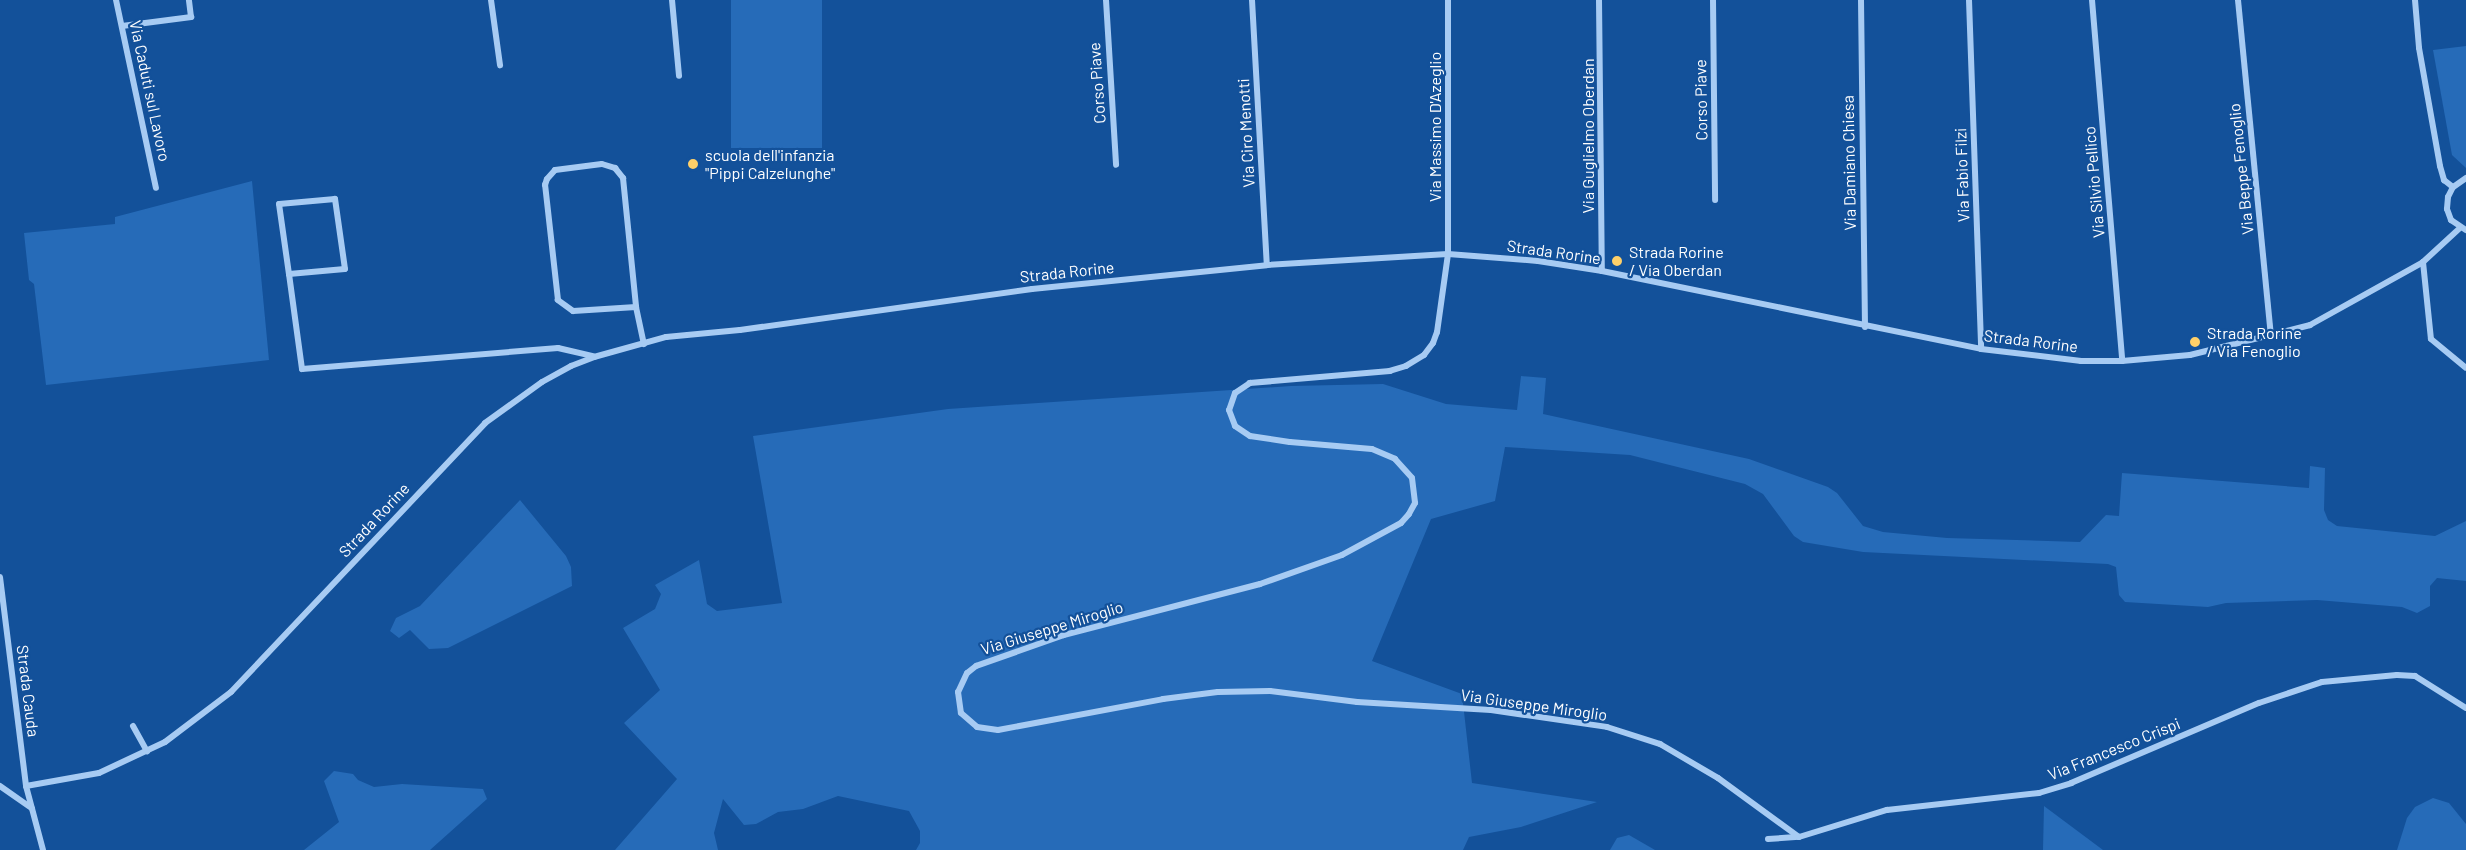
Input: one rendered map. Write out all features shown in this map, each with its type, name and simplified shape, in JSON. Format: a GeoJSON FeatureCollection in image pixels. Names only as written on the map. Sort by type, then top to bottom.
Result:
{"type":"FeatureCollection","features":[{"type":"Feature","properties":{"kind":"street","name":"Via Caduti sul Lavoro"},"geometry":{"type":"LineString","coordinates":[[116,0],[156,188]]}},
{"type":"Feature","properties":{"kind":"street"},"geometry":{"type":"LineString","coordinates":[[122,26],[191,17],[189,0]]}},
{"type":"Feature","properties":{"kind":"street"},"geometry":{"type":"LineString","coordinates":[[491,0],[500,65]]}},
{"type":"Feature","properties":{"kind":"street"},"geometry":{"type":"LineString","coordinates":[[672,0],[679,76]]}},
{"type":"Feature","properties":{"kind":"street","name":"Corso Piave"},"geometry":{"type":"LineString","coordinates":[[1106,0],[1116,165]]}},
{"type":"Feature","properties":{"kind":"street","name":"Via Ciro Menotti"},"geometry":{"type":"LineString","coordinates":[[1252,0],[1267,265]]}},
{"type":"Feature","properties":{"kind":"street","name":"Via Massimo D'Azeglio"},"geometry":{"type":"LineString","coordinates":[[1448,0],[1449,254]]}},
{"type":"Feature","properties":{"kind":"street","name":"Via Guglielmo Oberdan"},"geometry":{"type":"LineString","coordinates":[[1599,0],[1602,272]]}},
{"type":"Feature","properties":{"kind":"street","name":"Corso Piave"},"geometry":{"type":"LineString","coordinates":[[1713,0],[1715,200]]}},
{"type":"Feature","properties":{"kind":"street","name":"Via Damiano Chiesa"},"geometry":{"type":"LineString","coordinates":[[1861,0],[1864,327]]}},
{"type":"Feature","properties":{"kind":"street","name":"Via Fabio Filzi"},"geometry":{"type":"LineString","coordinates":[[1969,0],[1981,349]]}},
{"type":"Feature","properties":{"kind":"street","name":"Via Silvio Pellico"},"geometry":{"type":"LineString","coordinates":[[2092,0],[2122,361]]}},
{"type":"Feature","properties":{"kind":"street","name":"Via Beppe Fenoglio"},"geometry":{"type":"LineString","coordinates":[[2238,0],[2271,336]]}},
{"type":"Feature","properties":{"kind":"street"},"geometry":{"type":"LineString","coordinates":[[2415,0],[2419,43],[2440,166],[2444,180],[2453,187]]}},
{"type":"Feature","properties":{"kind":"street"},"geometry":{"type":"LineString","coordinates":[[636,308],[573,311],[558,300],[545,185],[555,170],[608,165],[623,178],[636,308],[644,344]]}},
{"type":"Feature","properties":{"kind":"street"},"geometry":{"type":"LineString","coordinates":[[2463,229],[2451,220],[2447,209],[2448,197],[2453,187],[2466,178]]}},
{"type":"Feature","properties":{"kind":"street"},"geometry":{"type":"LineString","coordinates":[[289,274],[345,269],[335,199],[279,204],[302,369],[558,348],[594,357]]}},
{"type":"Feature","properties":{"kind":"street","name":"Strada Rorine"},"geometry":{"type":"LineString","coordinates":[[26,786],[99,773],[165,742],[231,692],[485,423],[542,382],[594,357],[666,337],[740,330],[1032,289],[1267,265],[1449,254],[1538,261],[1602,272],[1981,349],[2084,362],[2122,361],[2190,355],[2310,325],[2423,262],[2463,229]]}},
{"type":"Feature","properties":{"kind":"street","name":"Via Giuseppe Miroglio"},"geometry":{"type":"LineString","coordinates":[[1449,254],[1437,332],[1424,355],[1406,366],[1390,370],[1250,383],[1241,387],[1230,401],[1230,419],[1242,432],[1250,436],[1372,449],[1395,459],[1405,467],[1415,490],[1415,503],[1401,524],[1342,555],[1260,584],[1064,636],[976,666],[961,682],[958,692],[962,713],[977,727],[998,730],[1163,699],[1218,692],[1270,691],[1357,702],[1491,710],[1607,727],[1660,744],[1718,778],[1799,837]]}},
{"type":"Feature","properties":{"kind":"street"},"geometry":{"type":"LineString","coordinates":[[2423,262],[2431,339],[2466,368]]}},
{"type":"Feature","properties":{"kind":"street","name":"Strada Cauda"},"geometry":{"type":"LineString","coordinates":[[0,577],[26,786],[44,850]]}},
{"type":"Feature","properties":{"kind":"street","name":"Via Francesco Crispi"},"geometry":{"type":"LineString","coordinates":[[1768,839],[1799,837],[1887,810],[2039,793],[2071,783],[2259,703],[2322,682],[2397,675],[2415,676],[2466,708]]}},
{"type":"Feature","properties":{"kind":"street"},"geometry":{"type":"LineString","coordinates":[[133,726],[147,751]]}},
{"type":"Feature","properties":{"kind":"street"},"geometry":{"type":"LineString","coordinates":[[0,786],[32,808]]}},
{"type":"Feature","properties":{"kind":"shaded area"},"geometry":{"type":"Polygon","coordinates":[[[731,0],[822,0],[822,148],[731,148],[731,0]]]}},
{"type":"Feature","properties":{"kind":"shaded area"},"geometry":{"type":"Polygon","coordinates":[[[2466,46],[2466,168],[2452,155],[2433,50],[2466,46]]]}},
{"type":"Feature","properties":{"kind":"shaded area"},"geometry":{"type":"Polygon","coordinates":[[[252,181],[269,360],[46,385],[34,284],[29,280],[24,233],[115,224],[115,217],[252,181]]]}},
{"type":"Feature","properties":{"kind":"shaded area"},"geometry":{"type":"Polygon","coordinates":[[[1521,376],[1546,378],[1543,414],[1749,459],[1828,487],[1837,493],[1863,526],[1883,532],[1947,538],[2080,542],[2106,515],[2119,516],[2122,473],[2309,488],[2310,466],[2325,468],[2324,510],[2328,520],[2337,526],[2435,536],[2466,521],[2466,581],[2437,578],[2430,586],[2430,606],[2417,613],[2402,607],[2317,600],[2226,603],[2208,607],[2125,602],[2119,595],[2116,567],[2108,564],[1863,552],[1803,542],[1794,536],[1763,494],[1745,484],[1630,455],[1505,447],[1495,501],[1431,519],[1372,661],[1462,694],[1472,783],[1597,802],[1521,827],[1469,837],[1463,850],[916,850],[920,843],[920,831],[909,811],[838,796],[803,809],[778,812],[756,824],[744,825],[723,799],[714,833],[718,850],[615,850],[677,779],[624,723],[660,690],[623,628],[655,609],[661,594],[655,585],[699,560],[707,604],[717,611],[782,603],[753,436],[948,409],[1291,386],[1383,384],[1446,404],[1517,410],[1521,376]]]}},
{"type":"Feature","properties":{"kind":"shaded area"},"geometry":{"type":"Polygon","coordinates":[[[520,500],[566,556],[571,567],[572,586],[448,648],[429,649],[410,630],[399,638],[390,631],[396,618],[420,606],[520,500]]]}},
{"type":"Feature","properties":{"kind":"shaded area"},"geometry":{"type":"Polygon","coordinates":[[[334,771],[353,774],[358,780],[374,787],[402,784],[483,789],[487,799],[430,850],[304,850],[339,822],[324,781],[334,771]]]}},
{"type":"Feature","properties":{"kind":"shaded area"},"geometry":{"type":"Polygon","coordinates":[[[2433,798],[2449,803],[2466,824],[2466,850],[2397,850],[2407,818],[2415,807],[2433,798]]]}},
{"type":"Feature","properties":{"kind":"shaded area"},"geometry":{"type":"Polygon","coordinates":[[[2044,806],[2103,850],[2043,850],[2044,806]]]}},
{"type":"Feature","properties":{"kind":"shaded area"},"geometry":{"type":"Polygon","coordinates":[[[1629,835],[1655,850],[1610,850],[1617,838],[1629,835]]]}},
{"type":"Feature","properties":{"kind":"place","name":"scuola dell'infanzia \"Pippi Calzelunghe\""},"geometry":{"type":"Point","coordinates":[693,164]}},
{"type":"Feature","properties":{"kind":"place","name":"Strada Rorine / Via Oberdan"},"geometry":{"type":"Point","coordinates":[1617,261]}},
{"type":"Feature","properties":{"kind":"place","name":"Strada Rorine / Via Fenoglio"},"geometry":{"type":"Point","coordinates":[2195,342]}}]}
